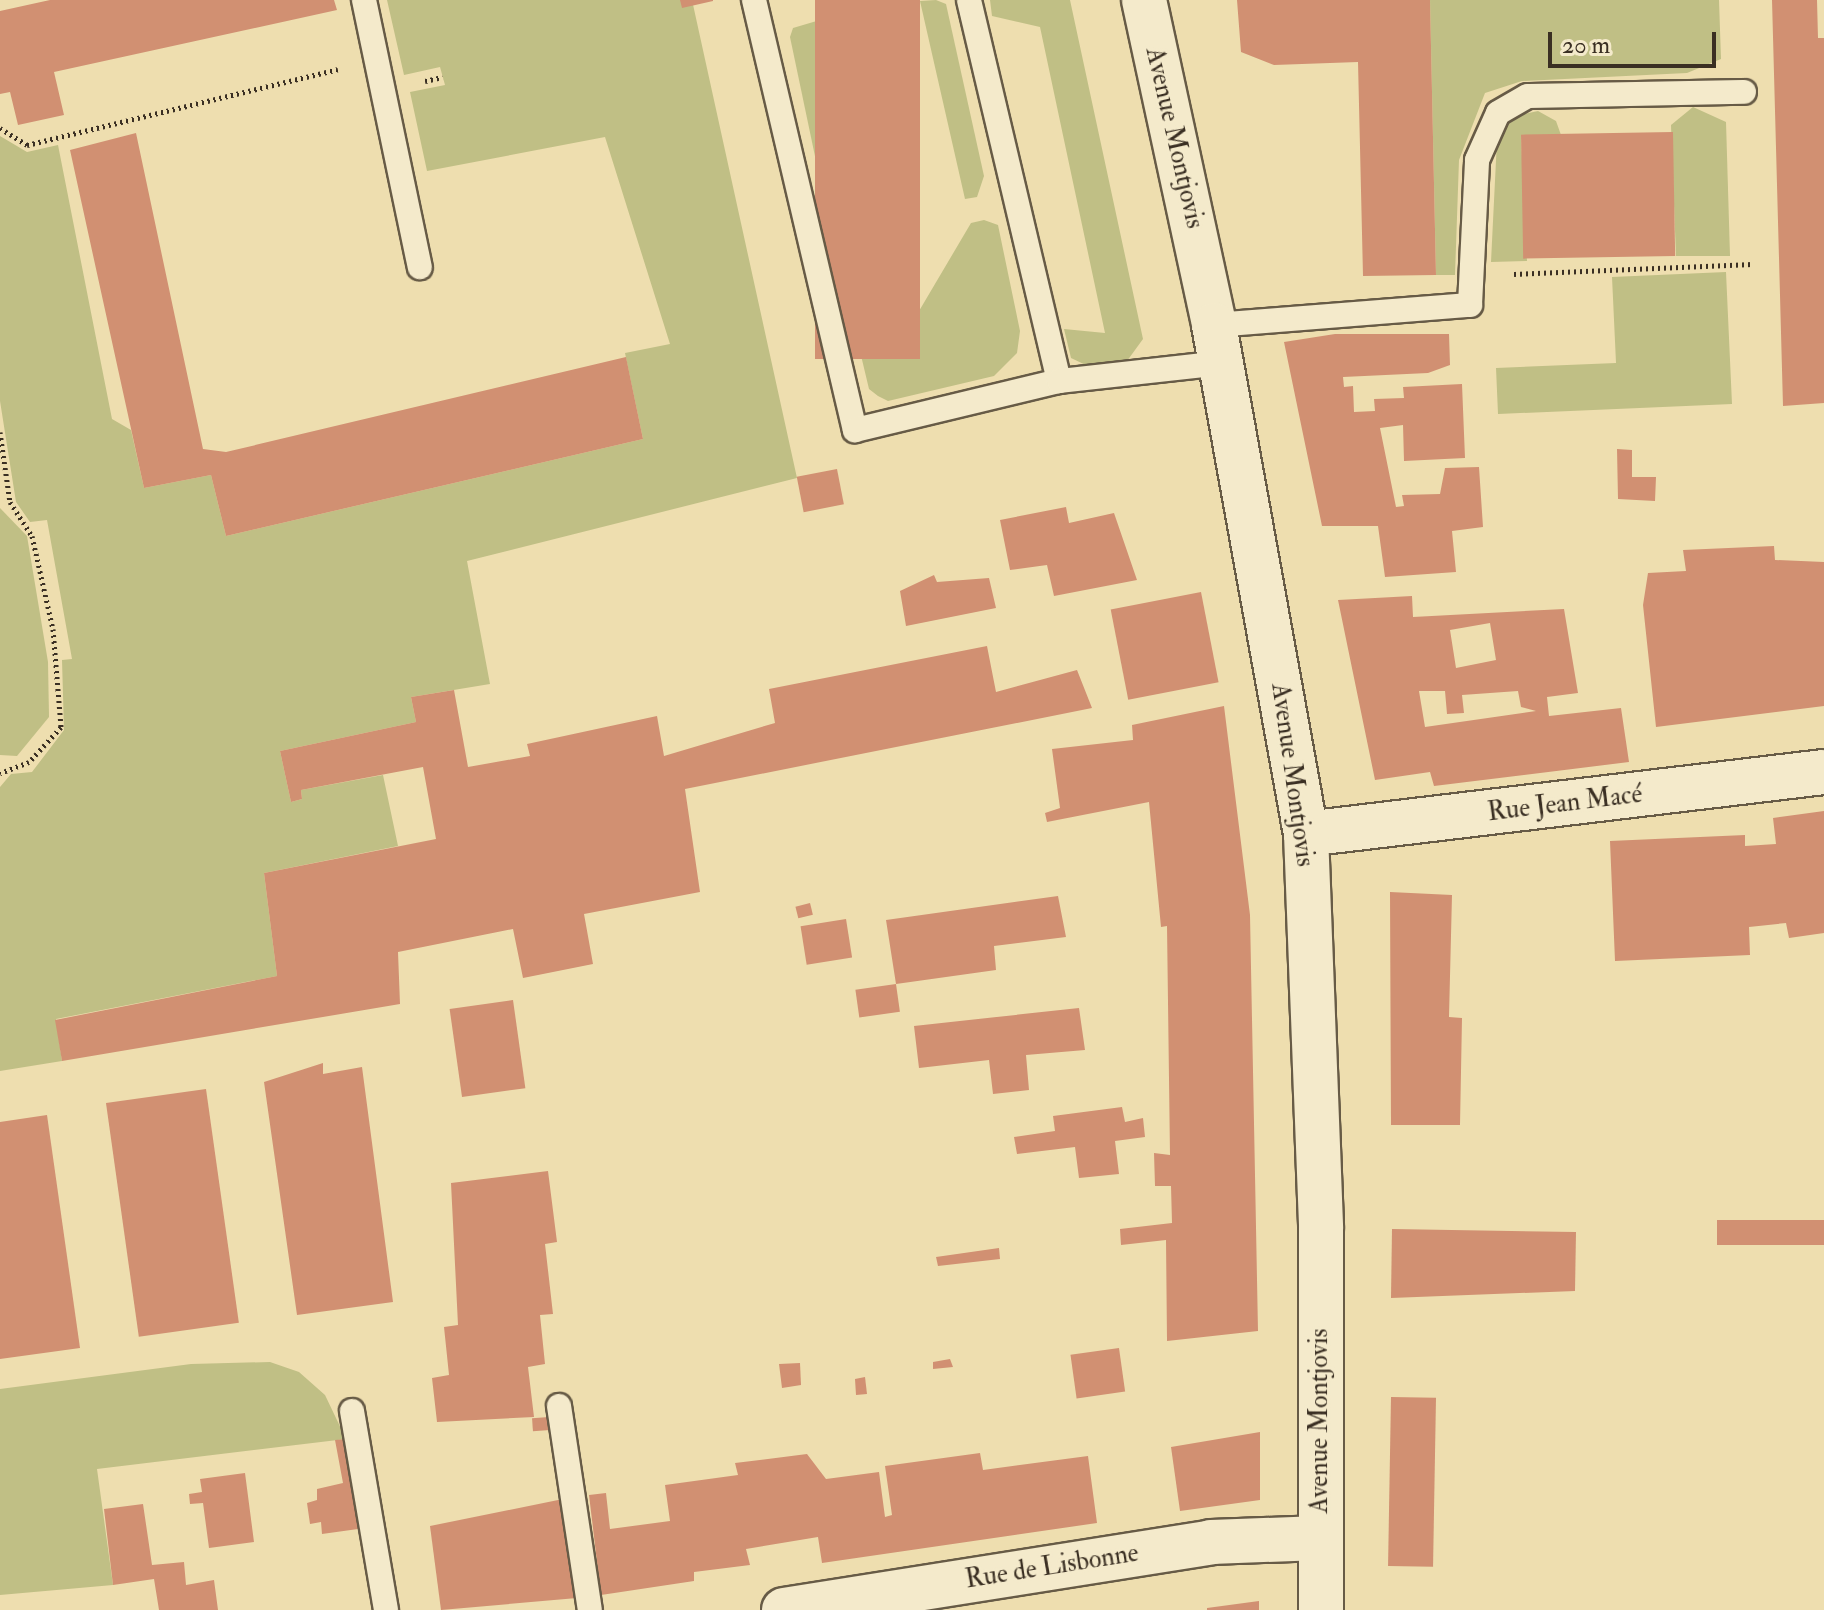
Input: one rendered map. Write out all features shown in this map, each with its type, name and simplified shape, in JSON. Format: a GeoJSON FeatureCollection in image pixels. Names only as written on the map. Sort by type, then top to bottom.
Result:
{"type":"FeatureCollection","features":[{"type":"Feature","properties":{"kind":"main road","name":"Avenue Montjovis"},"geometry":{"type":"LineString","coordinates":[[1144,0],[1217,344],[1306,834],[1321,1229],[1321,1610]]}},
{"type":"Feature","properties":{"kind":"main road","name":"Rue Jean Macé"},"geometry":{"type":"LineString","coordinates":[[1306,834],[1824,772]]}},
{"type":"Feature","properties":{"kind":"main road","name":"Rue de Lisbonne"},"geometry":{"type":"LineString","coordinates":[[784,1610],[1211,1542],[1320,1538]]}},
{"type":"Feature","properties":{"kind":"lane"},"geometry":{"type":"LineString","coordinates":[[364,0],[420,267]]}},
{"type":"Feature","properties":{"kind":"lane"},"geometry":{"type":"LineString","coordinates":[[754,0],[855,430],[1217,344],[1470,305],[1477,160],[1498,113],[1528,96],[1744,92]]}},
{"type":"Feature","properties":{"kind":"lane"},"geometry":{"type":"LineString","coordinates":[[969,0],[1059,381]]}},
{"type":"Feature","properties":{"kind":"lane"},"geometry":{"type":"LineString","coordinates":[[559,1406],[590,1610]]}},
{"type":"Feature","properties":{"kind":"lane"},"geometry":{"type":"LineString","coordinates":[[352,1411],[386,1610]]}},
{"type":"Feature","properties":{"kind":"path"},"geometry":{"type":"LineString","coordinates":[[0,128],[27,145],[377,60]]}},
{"type":"Feature","properties":{"kind":"path"},"geometry":{"type":"LineString","coordinates":[[1472,276],[1753,264]]}},
{"type":"Feature","properties":{"kind":"path"},"geometry":{"type":"LineString","coordinates":[[0,432],[10,502],[32,536],[53,629],[61,727],[29,762],[0,773]]}},
{"type":"Feature","properties":{"kind":"shaded area"},"geometry":{"type":"Polygon","coordinates":[[[387,0],[692,0],[797,478],[467,561],[490,684],[411,697],[416,722],[280,751],[291,802],[302,799],[301,790],[383,775],[398,846],[264,873],[277,976],[56,1019],[62,1061],[0,1071],[0,787],[11,774],[32,772],[64,730],[62,660],[72,659],[47,520],[30,522],[16,502],[0,401],[0,136],[27,152],[58,145],[112,419],[131,430],[144,488],[211,475],[226,536],[643,439],[625,353],[670,344],[605,137],[427,171],[410,92],[445,85],[440,67],[404,75],[387,0]]]}},
{"type":"Feature","properties":{"kind":"shaded area"},"geometry":{"type":"Polygon","coordinates":[[[936,0],[946,4],[984,176],[977,197],[965,199],[920,1],[936,0]]]}},
{"type":"Feature","properties":{"kind":"shaded area"},"geometry":{"type":"Polygon","coordinates":[[[990,0],[1070,0],[1143,339],[1127,361],[1090,367],[1071,358],[1064,329],[1105,333],[1040,27],[992,16],[990,0]]]}},
{"type":"Feature","properties":{"kind":"shaded area"},"geometry":{"type":"Polygon","coordinates":[[[1430,0],[1719,0],[1721,59],[1687,73],[1522,81],[1485,93],[1459,160],[1455,275],[1436,275],[1430,0]]]}},
{"type":"Feature","properties":{"kind":"shaded area"},"geometry":{"type":"Polygon","coordinates":[[[820,20],[868,228],[829,223],[790,37],[793,28],[820,20]]]}},
{"type":"Feature","properties":{"kind":"shaded area"},"geometry":{"type":"Polygon","coordinates":[[[1693,107],[1726,122],[1730,256],[1676,256],[1671,125],[1693,107]]]}},
{"type":"Feature","properties":{"kind":"shaded area"},"geometry":{"type":"Polygon","coordinates":[[[1538,111],[1556,121],[1561,135],[1521,137],[1527,261],[1491,262],[1497,140],[1515,116],[1538,111]]]}},
{"type":"Feature","properties":{"kind":"shaded area"},"geometry":{"type":"Polygon","coordinates":[[[984,220],[998,225],[1020,331],[1017,353],[994,376],[888,401],[878,396],[869,389],[843,280],[846,254],[873,252],[896,350],[971,223],[984,220]]]}},
{"type":"Feature","properties":{"kind":"shaded area"},"geometry":{"type":"Polygon","coordinates":[[[1726,272],[1732,404],[1498,414],[1496,368],[1616,363],[1612,277],[1726,272]]]}},
{"type":"Feature","properties":{"kind":"shaded area"},"geometry":{"type":"Polygon","coordinates":[[[0,508],[27,536],[48,662],[49,717],[17,756],[0,755],[0,508]]]}},
{"type":"Feature","properties":{"kind":"shaded area"},"geometry":{"type":"Polygon","coordinates":[[[270,1362],[299,1372],[325,1395],[346,1439],[97,1469],[113,1585],[0,1595],[0,1389],[191,1364],[270,1362]]]}},
{"type":"Feature","properties":{"kind":"building"},"geometry":{"type":"Polygon","coordinates":[[[50,0],[334,0],[337,10],[54,72],[64,115],[18,125],[10,92],[0,94],[0,11],[50,0]]]}},
{"type":"Feature","properties":{"kind":"building"},"geometry":{"type":"Polygon","coordinates":[[[680,0],[713,0],[713,1],[682,8],[680,0]]]}},
{"type":"Feature","properties":{"kind":"building"},"geometry":{"type":"Polygon","coordinates":[[[815,0],[920,0],[920,359],[815,359],[815,0]]]}},
{"type":"Feature","properties":{"kind":"building"},"geometry":{"type":"Polygon","coordinates":[[[1237,0],[1430,0],[1436,275],[1363,276],[1358,62],[1274,65],[1241,52],[1237,0]]]}},
{"type":"Feature","properties":{"kind":"building"},"geometry":{"type":"Polygon","coordinates":[[[1772,0],[1817,0],[1818,38],[1824,38],[1824,403],[1783,406],[1772,0]]]}},
{"type":"Feature","properties":{"kind":"building"},"geometry":{"type":"Polygon","coordinates":[[[1673,132],[1675,256],[1523,259],[1521,135],[1673,132]]]}},
{"type":"Feature","properties":{"kind":"building"},"geometry":{"type":"Polygon","coordinates":[[[136,133],[203,449],[226,452],[626,357],[643,439],[226,536],[211,475],[144,488],[70,150],[136,133]]]}},
{"type":"Feature","properties":{"kind":"building"},"geometry":{"type":"Polygon","coordinates":[[[1335,334],[1449,334],[1450,365],[1428,373],[1343,377],[1344,387],[1353,386],[1354,412],[1375,411],[1374,399],[1404,398],[1403,387],[1462,384],[1465,458],[1404,461],[1403,425],[1380,428],[1396,507],[1404,506],[1402,495],[1440,494],[1445,468],[1479,467],[1483,527],[1452,531],[1456,572],[1385,577],[1378,526],[1322,526],[1284,342],[1335,334]]]}},
{"type":"Feature","properties":{"kind":"building"},"geometry":{"type":"Polygon","coordinates":[[[1617,449],[1632,450],[1632,477],[1656,477],[1655,501],[1618,499],[1617,449]]]}},
{"type":"Feature","properties":{"kind":"building"},"geometry":{"type":"Polygon","coordinates":[[[837,469],[844,504],[804,512],[797,477],[837,469]]]}},
{"type":"Feature","properties":{"kind":"building"},"geometry":{"type":"Polygon","coordinates":[[[1066,507],[1069,523],[1114,513],[1137,580],[1054,596],[1047,565],[1010,570],[1000,520],[1066,507]]]}},
{"type":"Feature","properties":{"kind":"building"},"geometry":{"type":"Polygon","coordinates":[[[1774,546],[1775,560],[1824,562],[1824,706],[1656,727],[1643,605],[1648,573],[1686,571],[1683,550],[1774,546]]]}},
{"type":"Feature","properties":{"kind":"building"},"geometry":{"type":"Polygon","coordinates":[[[934,575],[937,582],[989,578],[996,608],[906,626],[900,591],[934,575]]]}},
{"type":"Feature","properties":{"kind":"building"},"geometry":{"type":"Polygon","coordinates":[[[1201,592],[1219,682],[1128,700],[1111,610],[1201,592]]]}},
{"type":"Feature","properties":{"kind":"building"},"geometry":{"type":"Polygon","coordinates":[[[1412,596],[1413,617],[1564,609],[1578,693],[1547,697],[1549,716],[1621,708],[1629,762],[1434,786],[1430,772],[1375,780],[1338,600],[1412,596]],[[1490,623],[1450,630],[1456,668],[1496,660],[1490,623]],[[1419,691],[1425,727],[1536,711],[1521,707],[1518,691],[1462,695],[1464,713],[1447,714],[1445,691],[1419,691]]]}},
{"type":"Feature","properties":{"kind":"building"},"geometry":{"type":"Polygon","coordinates":[[[987,646],[996,692],[1077,670],[1092,708],[685,789],[700,892],[584,914],[593,964],[523,978],[513,929],[398,952],[400,1004],[62,1061],[55,1020],[277,976],[264,873],[436,839],[423,767],[301,790],[302,799],[291,802],[280,751],[416,722],[411,697],[454,690],[468,767],[530,756],[527,744],[657,716],[664,756],[775,723],[769,689],[987,646]]]}},
{"type":"Feature","properties":{"kind":"building"},"geometry":{"type":"Polygon","coordinates":[[[1224,706],[1250,915],[1258,1331],[1167,1341],[1166,1240],[1121,1245],[1120,1229],[1172,1223],[1171,1186],[1155,1186],[1154,1153],[1170,1155],[1167,926],[1161,927],[1149,802],[1047,822],[1045,813],[1060,808],[1052,749],[1133,740],[1132,725],[1224,706]]]}},
{"type":"Feature","properties":{"kind":"building"},"geometry":{"type":"Polygon","coordinates":[[[1824,811],[1824,933],[1789,938],[1786,923],[1749,927],[1750,955],[1615,961],[1610,841],[1745,835],[1745,846],[1776,844],[1773,818],[1824,811]]]}},
{"type":"Feature","properties":{"kind":"building"},"geometry":{"type":"Polygon","coordinates":[[[1390,892],[1452,895],[1449,1017],[1462,1018],[1460,1125],[1391,1125],[1390,892]]]}},
{"type":"Feature","properties":{"kind":"building"},"geometry":{"type":"Polygon","coordinates":[[[1058,896],[1066,937],[994,946],[996,970],[896,984],[886,920],[1058,896]]]}},
{"type":"Feature","properties":{"kind":"building"},"geometry":{"type":"Polygon","coordinates":[[[810,903],[813,915],[798,918],[795,907],[810,903]]]}},
{"type":"Feature","properties":{"kind":"building"},"geometry":{"type":"Polygon","coordinates":[[[846,919],[852,958],[807,965],[801,926],[846,919]]]}},
{"type":"Feature","properties":{"kind":"building"},"geometry":{"type":"Polygon","coordinates":[[[896,984],[900,1012],[859,1017],[855,990],[896,984]]]}},
{"type":"Feature","properties":{"kind":"building"},"geometry":{"type":"Polygon","coordinates":[[[513,1000],[525,1088],[462,1097],[450,1009],[513,1000]]]}},
{"type":"Feature","properties":{"kind":"building"},"geometry":{"type":"Polygon","coordinates":[[[1079,1008],[1085,1050],[1026,1055],[1029,1090],[993,1094],[989,1060],[919,1068],[914,1026],[1079,1008]]]}},
{"type":"Feature","properties":{"kind":"building"},"geometry":{"type":"Polygon","coordinates":[[[323,1063],[323,1074],[362,1067],[393,1302],[297,1315],[264,1082],[323,1063]]]}},
{"type":"Feature","properties":{"kind":"building"},"geometry":{"type":"Polygon","coordinates":[[[206,1089],[239,1323],[139,1337],[106,1103],[206,1089]]]}},
{"type":"Feature","properties":{"kind":"building"},"geometry":{"type":"Polygon","coordinates":[[[1122,1107],[1125,1122],[1143,1118],[1145,1137],[1115,1141],[1119,1174],[1079,1178],[1075,1147],[1017,1154],[1014,1137],[1055,1131],[1053,1116],[1122,1107]]]}},
{"type":"Feature","properties":{"kind":"building"},"geometry":{"type":"Polygon","coordinates":[[[47,1115],[80,1348],[0,1359],[0,1122],[47,1115]]]}},
{"type":"Feature","properties":{"kind":"building"},"geometry":{"type":"Polygon","coordinates":[[[548,1171],[557,1242],[545,1244],[553,1314],[540,1315],[545,1364],[528,1367],[534,1417],[437,1422],[432,1378],[449,1375],[444,1327],[458,1325],[451,1183],[548,1171]]]}},
{"type":"Feature","properties":{"kind":"building"},"geometry":{"type":"Polygon","coordinates":[[[1717,1220],[1824,1220],[1824,1245],[1717,1245],[1717,1220]]]}},
{"type":"Feature","properties":{"kind":"building"},"geometry":{"type":"Polygon","coordinates":[[[1392,1229],[1576,1232],[1575,1291],[1391,1298],[1392,1229]]]}},
{"type":"Feature","properties":{"kind":"building"},"geometry":{"type":"Polygon","coordinates":[[[999,1248],[1000,1259],[938,1266],[936,1257],[999,1248]]]}},
{"type":"Feature","properties":{"kind":"building"},"geometry":{"type":"Polygon","coordinates":[[[1119,1348],[1125,1392],[1077,1398],[1070,1355],[1119,1348]]]}},
{"type":"Feature","properties":{"kind":"building"},"geometry":{"type":"Polygon","coordinates":[[[950,1359],[953,1367],[933,1369],[933,1362],[950,1359]]]}},
{"type":"Feature","properties":{"kind":"building"},"geometry":{"type":"Polygon","coordinates":[[[800,1363],[801,1385],[782,1388],[779,1364],[800,1363]]]}},
{"type":"Feature","properties":{"kind":"building"},"geometry":{"type":"Polygon","coordinates":[[[865,1377],[867,1394],[856,1395],[855,1379],[865,1377]]]}},
{"type":"Feature","properties":{"kind":"building"},"geometry":{"type":"Polygon","coordinates":[[[1391,1397],[1436,1398],[1433,1567],[1388,1566],[1391,1397]]]}},
{"type":"Feature","properties":{"kind":"building"},"geometry":{"type":"Polygon","coordinates":[[[549,1417],[550,1430],[533,1431],[532,1418],[549,1417]]]}},
{"type":"Feature","properties":{"kind":"building"},"geometry":{"type":"Polygon","coordinates":[[[1260,1432],[1260,1500],[1180,1511],[1171,1447],[1260,1432]]]}},
{"type":"Feature","properties":{"kind":"building"},"geometry":{"type":"Polygon","coordinates":[[[346,1439],[358,1529],[322,1534],[321,1522],[310,1524],[307,1503],[317,1500],[317,1489],[343,1483],[335,1440],[346,1439]]]}},
{"type":"Feature","properties":{"kind":"building"},"geometry":{"type":"Polygon","coordinates":[[[980,1453],[983,1470],[1088,1456],[1097,1523],[822,1563],[818,1537],[746,1549],[750,1565],[694,1572],[694,1581],[601,1595],[589,1495],[606,1493],[610,1529],[670,1521],[665,1485],[738,1475],[735,1463],[807,1454],[826,1479],[879,1472],[885,1517],[892,1515],[885,1466],[980,1453]]]}},
{"type":"Feature","properties":{"kind":"building"},"geometry":{"type":"Polygon","coordinates":[[[245,1473],[254,1542],[209,1548],[203,1503],[190,1504],[189,1494],[202,1492],[200,1479],[245,1473]]]}},
{"type":"Feature","properties":{"kind":"building"},"geometry":{"type":"Polygon","coordinates":[[[563,1499],[577,1598],[441,1610],[430,1526],[563,1499]]]}},
{"type":"Feature","properties":{"kind":"building"},"geometry":{"type":"Polygon","coordinates":[[[143,1504],[152,1565],[184,1562],[186,1585],[214,1580],[218,1610],[159,1610],[154,1579],[113,1585],[104,1509],[143,1504]]]}},
{"type":"Feature","properties":{"kind":"building"},"geometry":{"type":"Polygon","coordinates":[[[1259,1601],[1259,1610],[1207,1610],[1207,1608],[1259,1601]]]}}]}
